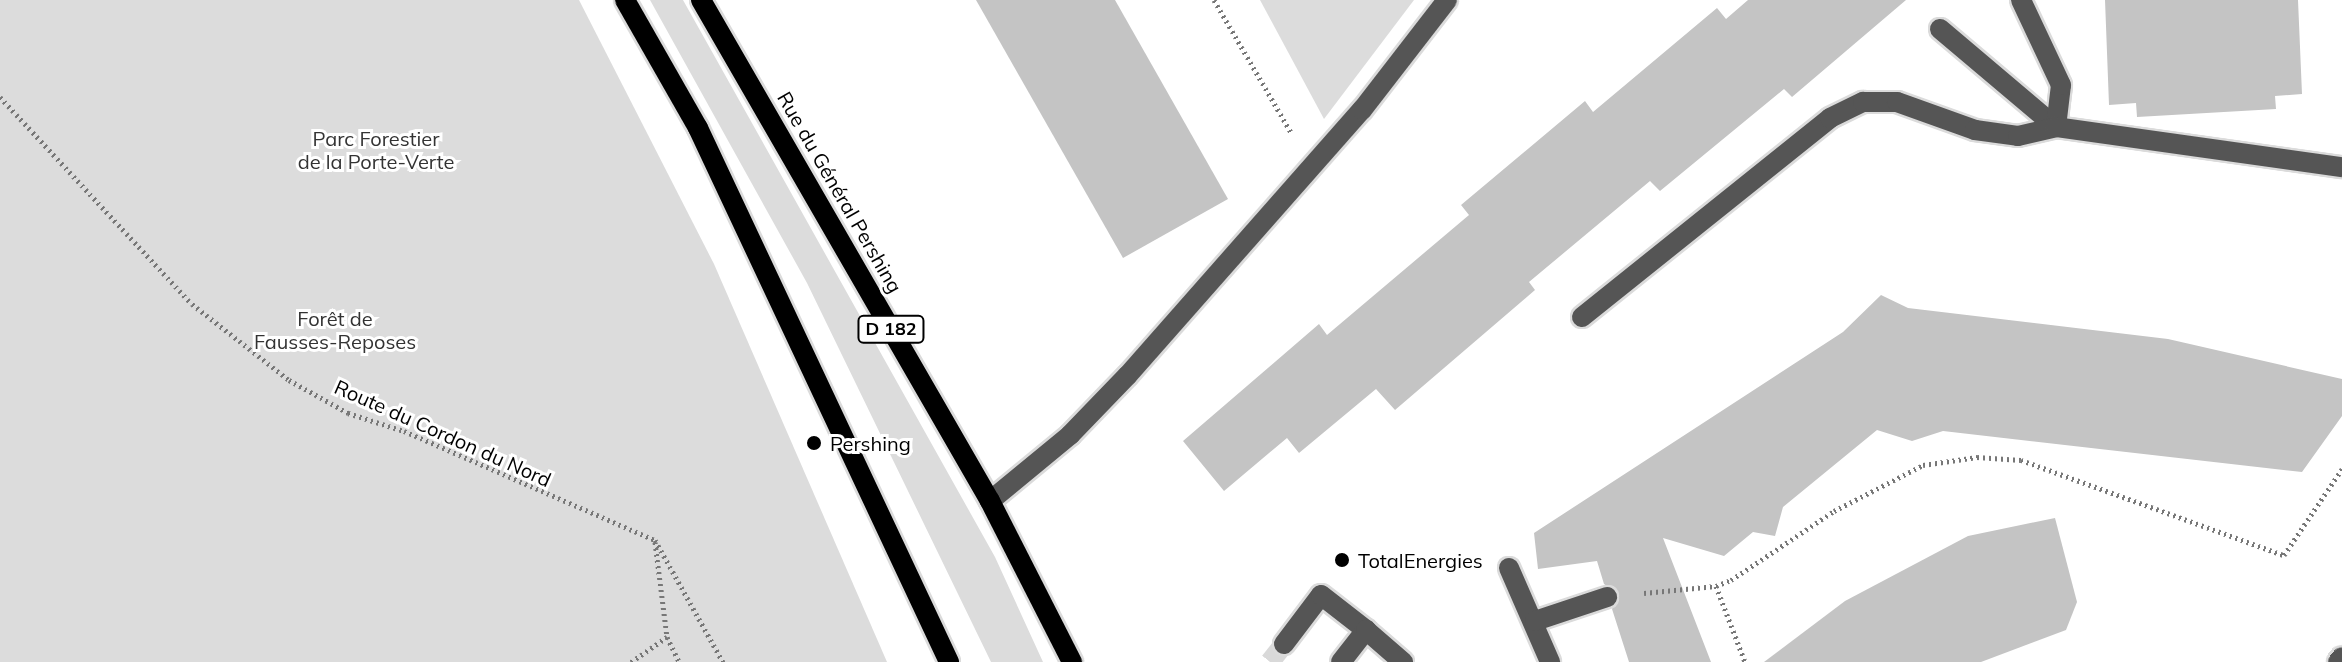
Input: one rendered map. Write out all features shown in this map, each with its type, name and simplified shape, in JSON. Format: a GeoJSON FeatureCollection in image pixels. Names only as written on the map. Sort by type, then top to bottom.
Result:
{"type":"FeatureCollection","features":[{"type":"Feature","properties":{"kind":"main road"},"geometry":{"type":"LineString","coordinates":[[625,0],[698,128],[949,662]]}},
{"type":"Feature","properties":{"kind":"main road","name":"Rue du Général Pershing"},"geometry":{"type":"LineString","coordinates":[[701,0],[990,501],[1072,662]]}},
{"type":"Feature","properties":{"kind":"street"},"geometry":{"type":"LineString","coordinates":[[990,501],[1070,435],[1128,375],[1319,160],[1447,0]]}},
{"type":"Feature","properties":{"kind":"street"},"geometry":{"type":"LineString","coordinates":[[2021,0],[2061,85],[2056,127]]}},
{"type":"Feature","properties":{"kind":"street"},"geometry":{"type":"LineString","coordinates":[[1940,29],[2056,127]]}},
{"type":"Feature","properties":{"kind":"street"},"geometry":{"type":"LineString","coordinates":[[1582,317],[1830,118],[1863,102],[1897,102],[1975,130],[2018,136],[2056,127],[2342,167]]}},
{"type":"Feature","properties":{"kind":"street"},"geometry":{"type":"LineString","coordinates":[[1509,568],[1535,621],[1550,662]]}},
{"type":"Feature","properties":{"kind":"street"},"geometry":{"type":"LineString","coordinates":[[1284,644],[1321,595],[1403,662]]}},
{"type":"Feature","properties":{"kind":"street"},"geometry":{"type":"LineString","coordinates":[[1535,621],[1607,597]]}},
{"type":"Feature","properties":{"kind":"street"},"geometry":{"type":"LineString","coordinates":[[1341,662],[1366,630]]}},
{"type":"Feature","properties":{"kind":"street"},"geometry":{"type":"LineString","coordinates":[[2338,662],[2342,657]]}},
{"type":"Feature","properties":{"kind":"path"},"geometry":{"type":"LineString","coordinates":[[1214,0],[1292,134],[1319,160]]}},
{"type":"Feature","properties":{"kind":"path","name":"Route du Cordon du Nord"},"geometry":{"type":"LineString","coordinates":[[0,97],[192,304],[289,380],[348,413],[404,431],[655,540]]}},
{"type":"Feature","properties":{"kind":"path"},"geometry":{"type":"LineString","coordinates":[[1607,597],[1716,586],[1834,511],[1923,465],[1977,457],[2021,460],[2284,555],[2342,469]]}},
{"type":"Feature","properties":{"kind":"path"},"geometry":{"type":"LineString","coordinates":[[655,540],[667,637],[679,662]]}},
{"type":"Feature","properties":{"kind":"path"},"geometry":{"type":"LineString","coordinates":[[655,540],[723,662]]}},
{"type":"Feature","properties":{"kind":"path"},"geometry":{"type":"LineString","coordinates":[[1716,586],[1745,662]]}},
{"type":"Feature","properties":{"kind":"path"},"geometry":{"type":"LineString","coordinates":[[631,662],[667,637]]}},
{"type":"Feature","properties":{"kind":"green space","name":"Forêt de Fausses-Reposes"},"geometry":{"type":"Polygon","coordinates":[[[0,0],[579,0],[714,264],[887,662],[0,662],[0,0]]]}},
{"type":"Feature","properties":{"kind":"green space"},"geometry":{"type":"Polygon","coordinates":[[[650,0],[683,0],[995,557],[1043,662],[991,662],[807,283],[650,0]]]}},
{"type":"Feature","properties":{"kind":"green space"},"geometry":{"type":"Polygon","coordinates":[[[1260,0],[1414,0],[1324,119],[1260,0]]]}},
{"type":"Feature","properties":{"kind":"building"},"geometry":{"type":"Polygon","coordinates":[[[976,0],[1115,0],[1228,199],[1123,258],[976,0]]]}},
{"type":"Feature","properties":{"kind":"building"},"geometry":{"type":"Polygon","coordinates":[[[1748,0],[1906,0],[1792,97],[1784,89],[1660,191],[1650,181],[1529,282],[1535,290],[1395,410],[1376,389],[1299,453],[1287,438],[1224,491],[1183,441],[1319,324],[1327,335],[1469,215],[1461,205],[1585,101],[1593,112],[1717,8],[1726,19],[1748,0]]]}},
{"type":"Feature","properties":{"kind":"building"},"geometry":{"type":"Polygon","coordinates":[[[2105,0],[2298,0],[2302,94],[2275,96],[2276,109],[2137,117],[2136,103],[2109,105],[2105,0]]]}},
{"type":"Feature","properties":{"kind":"building"},"geometry":{"type":"Polygon","coordinates":[[[1881,295],[1908,308],[2168,339],[2342,379],[2342,416],[2302,472],[1943,431],[1912,441],[1877,430],[1783,507],[1775,536],[1753,532],[1724,556],[1663,538],[1711,662],[1629,662],[1612,609],[1619,594],[1604,584],[1597,561],[1538,569],[1534,533],[1843,332],[1881,295]]]}},
{"type":"Feature","properties":{"kind":"building"},"geometry":{"type":"Polygon","coordinates":[[[2055,518],[2077,602],[2066,630],[1981,662],[1764,662],[1845,601],[1968,536],[2055,518]]]}},
{"type":"Feature","properties":{"kind":"tunnel"},"geometry":{"type":"LineString","coordinates":[[1270,662],[1284,644]]}},
{"type":"Feature","properties":{"kind":"place","name":"Pershing"},"geometry":{"type":"Point","coordinates":[814,443]}},
{"type":"Feature","properties":{"kind":"place","name":"TotalEnergies"},"geometry":{"type":"Point","coordinates":[1342,560]}},
{"type":"Feature","properties":{"kind":"park label","name":"Parc Forestier de la Porte-Verte"},"geometry":{"type":"Point","coordinates":[376,150]}}]}
